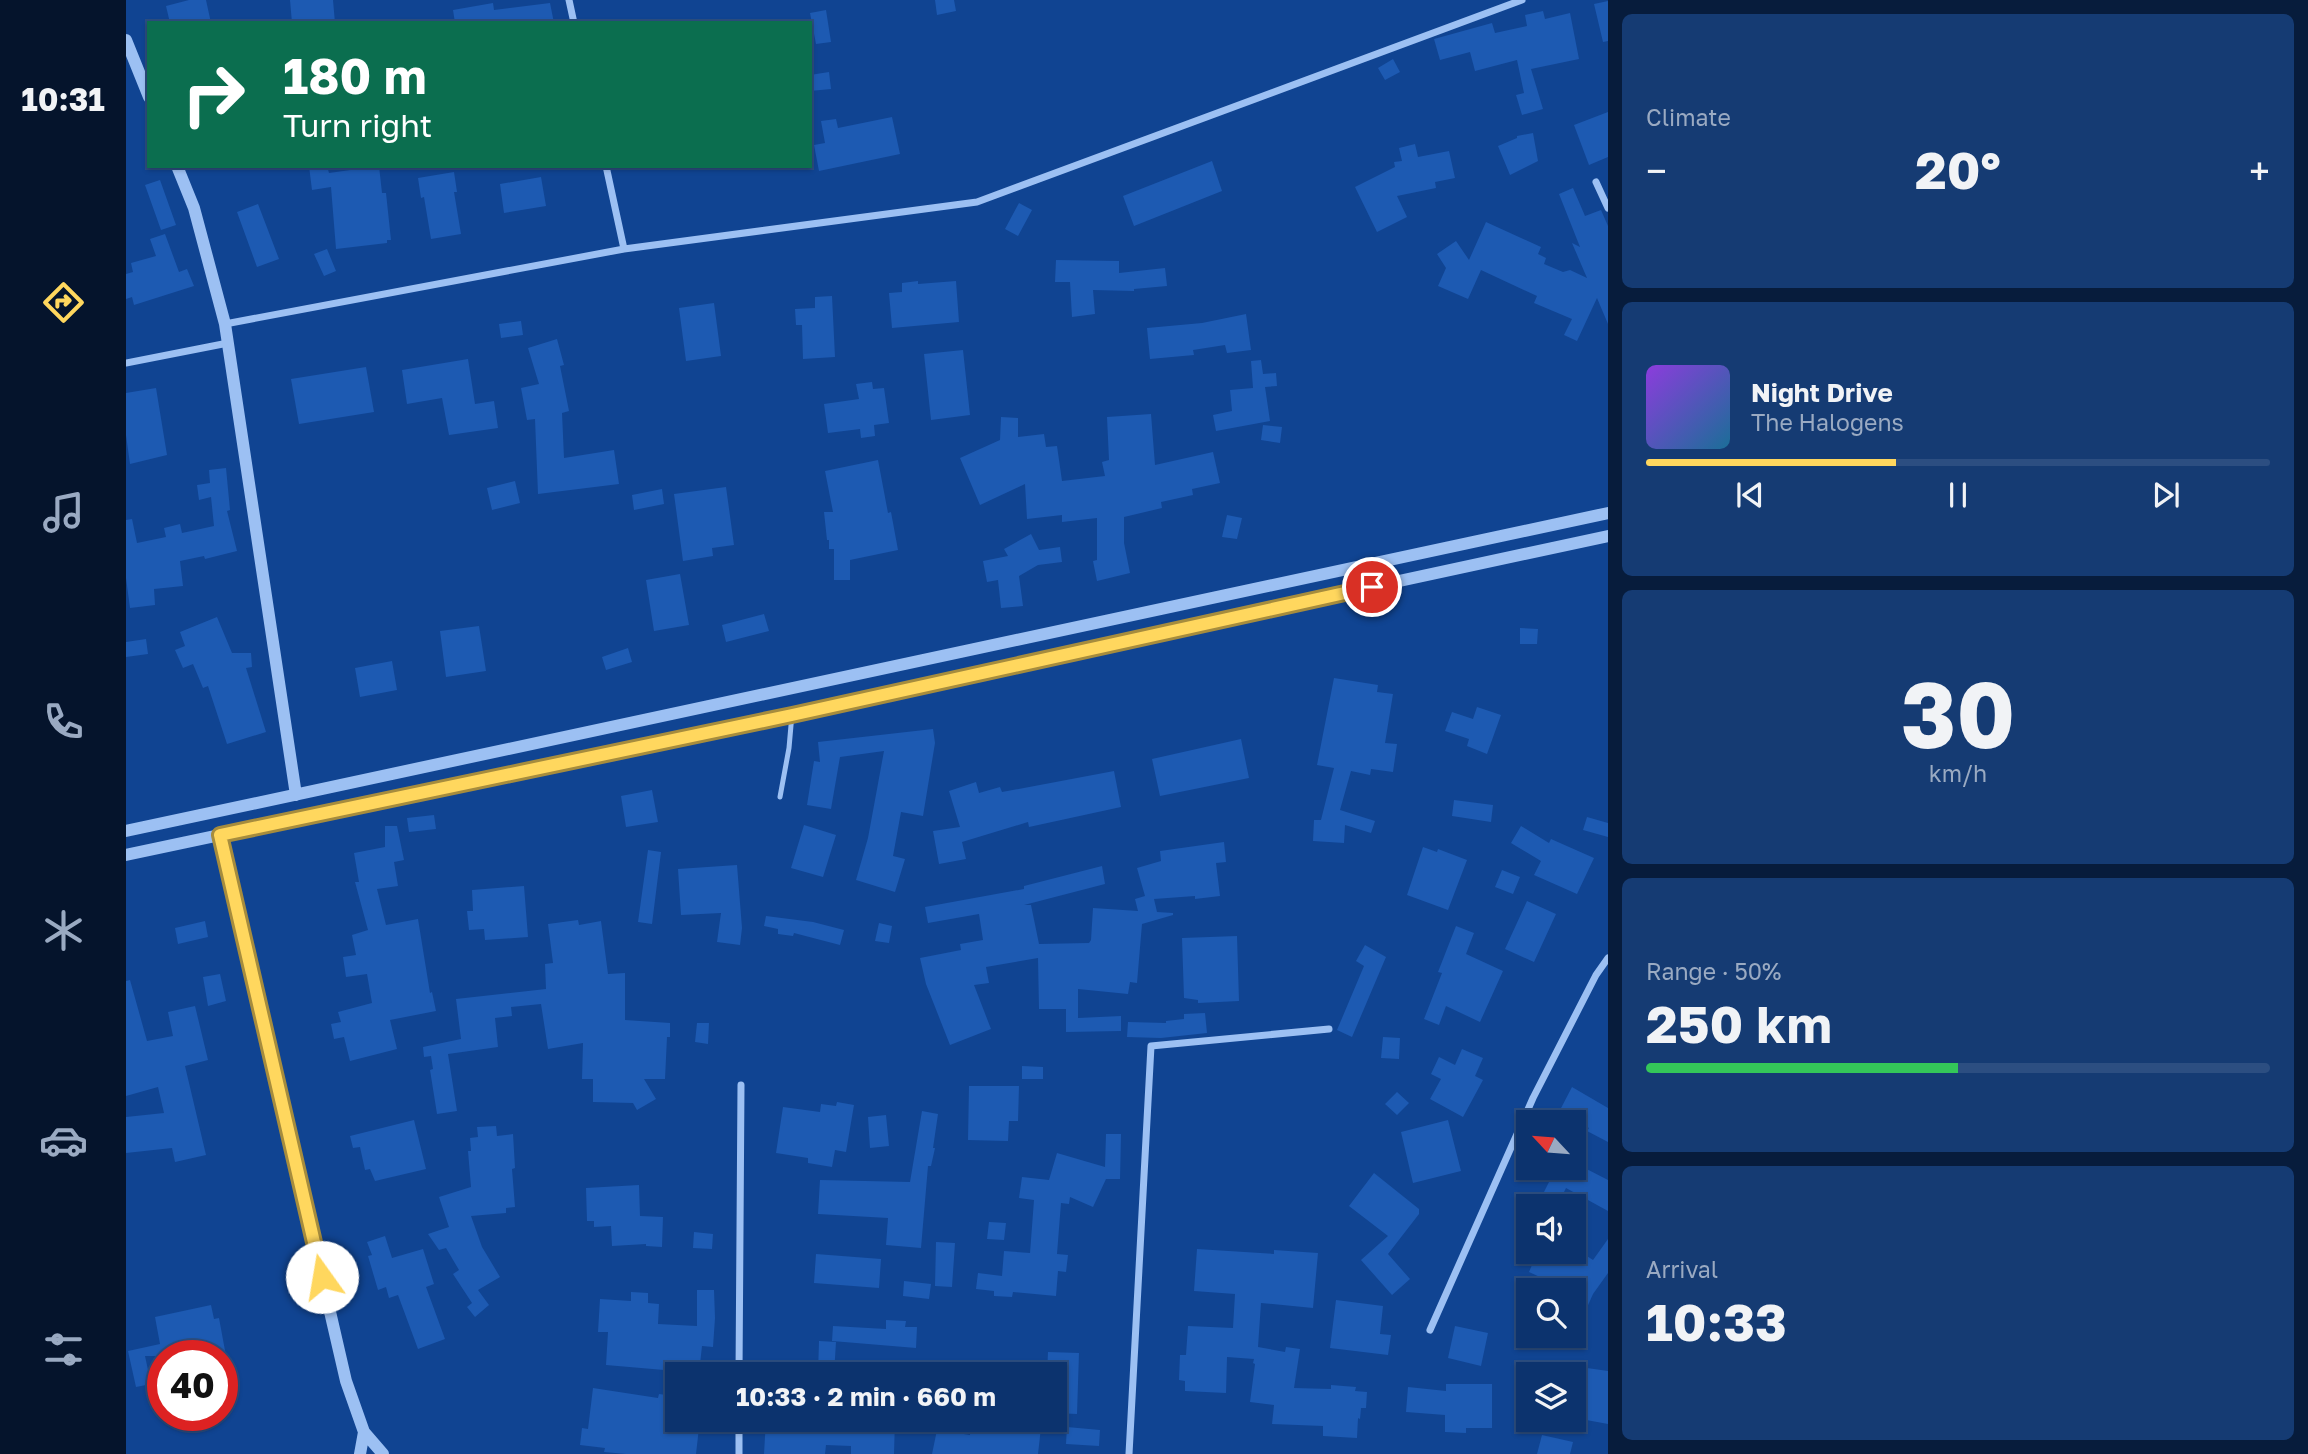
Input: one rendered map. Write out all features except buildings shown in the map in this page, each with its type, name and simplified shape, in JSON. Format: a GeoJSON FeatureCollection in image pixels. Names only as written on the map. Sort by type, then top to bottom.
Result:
{"type":"FeatureCollection","features":[{"type":"Feature","properties":{"kind":"street"},"geometry":{"type":"LineString","coordinates":[[569,0],[574,21]]}},
{"type":"Feature","properties":{"kind":"street"},"geometry":{"type":"LineString","coordinates":[[225,324],[624,249],[977,202],[1522,0]]}},
{"type":"Feature","properties":{"kind":"street"},"geometry":{"type":"LineString","coordinates":[[126,40],[147,92]]}},
{"type":"Feature","properties":{"kind":"street"},"geometry":{"type":"LineString","coordinates":[[178,168],[194,208],[225,324],[296,795]]}},
{"type":"Feature","properties":{"kind":"street"},"geometry":{"type":"LineString","coordinates":[[606,168],[624,249]]}},
{"type":"Feature","properties":{"kind":"street"},"geometry":{"type":"LineString","coordinates":[[1596,182],[1608,208]]}},
{"type":"Feature","properties":{"kind":"street"},"geometry":{"type":"LineString","coordinates":[[126,363],[228,342]]}},
{"type":"Feature","properties":{"kind":"street"},"geometry":{"type":"LineString","coordinates":[[126,831],[1608,513]]}},
{"type":"Feature","properties":{"kind":"street"},"geometry":{"type":"LineString","coordinates":[[126,855],[792,715],[1608,536]]}},
{"type":"Feature","properties":{"kind":"street"},"geometry":{"type":"LineString","coordinates":[[547,739],[551,764]]}},
{"type":"Feature","properties":{"kind":"street"},"geometry":{"type":"LineString","coordinates":[[220,835],[345,1381],[364,1432],[383,1454]]}},
{"type":"Feature","properties":{"kind":"street"},"geometry":{"type":"LineString","coordinates":[[1430,1331],[1533,1098],[1596,975],[1608,958]]}},
{"type":"Feature","properties":{"kind":"street"},"geometry":{"type":"LineString","coordinates":[[1129,1454],[1152,1046],[1329,1029]]}},
{"type":"Feature","properties":{"kind":"street"},"geometry":{"type":"LineString","coordinates":[[739,1362],[741,1085]]}},
{"type":"Feature","properties":{"kind":"street"},"geometry":{"type":"LineString","coordinates":[[360,1454],[364,1432]]}},
{"type":"Feature","properties":{"kind":"street"},"geometry":{"type":"LineString","coordinates":[[739,1432],[739,1454]]}},
{"type":"Feature","properties":{"kind":"lane"},"geometry":{"type":"LineString","coordinates":[[780,797],[792,715]]}},
{"type":"Feature","properties":{"kind":"route"},"geometry":{"type":"LineString","coordinates":[[322,1277],[220,835],[792,715],[1372,587]]}}]}
